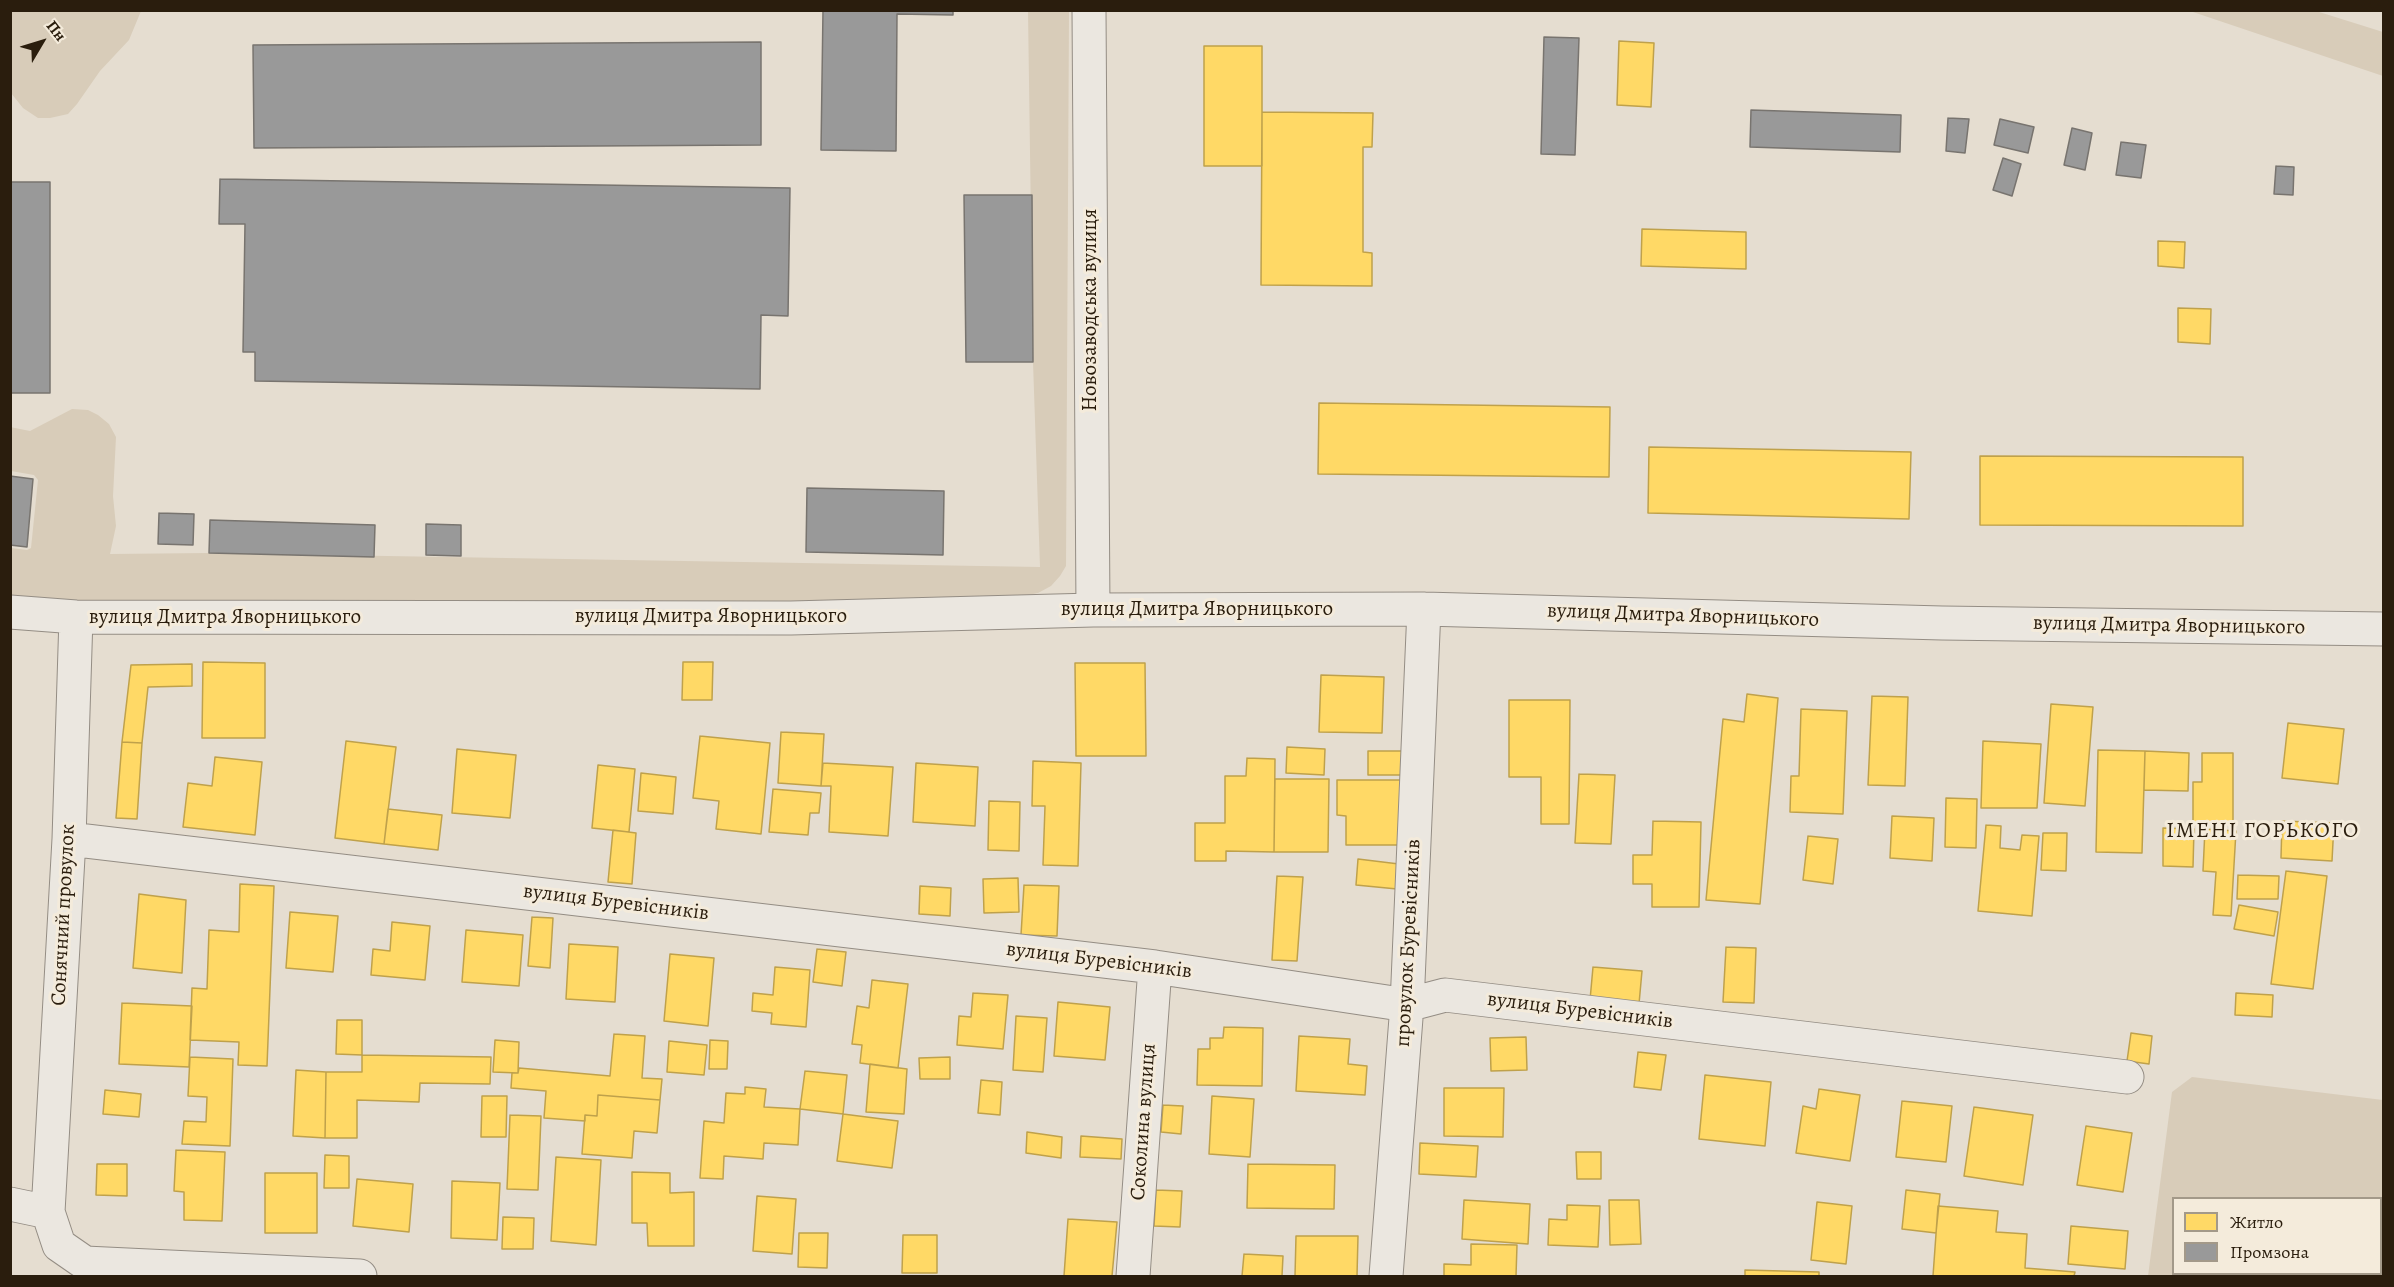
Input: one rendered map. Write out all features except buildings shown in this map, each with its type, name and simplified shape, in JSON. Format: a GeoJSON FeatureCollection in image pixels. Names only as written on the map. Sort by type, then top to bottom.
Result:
{"type":"FeatureCollection","features":[{"type":"Feature","properties":{"kind":"street","name":"Новозаводська вулиця"},"geometry":{"type":"LineString","coordinates":[[1089,10],[1093,610]]}},
{"type":"Feature","properties":{"kind":"street","name":"вулиця Дмитра Яворницького"},"geometry":{"type":"LineString","coordinates":[[10,612],[76,617],[791,618],[1093,610],[1424,609],[1954,623],[2384,629]]}},
{"type":"Feature","properties":{"kind":"street","name":"провулок Буревісників"},"geometry":{"type":"LineString","coordinates":[[1386,1276],[1407,1005],[1424,609]]}},
{"type":"Feature","properties":{"kind":"street","name":"Сонячний провулок"},"geometry":{"type":"LineString","coordinates":[[48,1212],[69,839],[76,617]]}},
{"type":"Feature","properties":{"kind":"street","name":"вулиця Буревісників"},"geometry":{"type":"LineString","coordinates":[[69,839],[1155,967],[1407,1005],[1445,995],[2127,1077]]}},
{"type":"Feature","properties":{"kind":"street","name":"Соколина вулиця"},"geometry":{"type":"LineString","coordinates":[[1133,1276],[1155,967]]}},
{"type":"Feature","properties":{"kind":"street"},"geometry":{"type":"LineString","coordinates":[[10,1204],[48,1212],[59,1245],[85,1263],[360,1276]]}},
{"type":"Feature","properties":{"kind":"shaded area"},"geometry":{"type":"Polygon","coordinates":[[[11,10],[141,11],[129,40],[100,71],[68,114],[38,118],[23,108],[11,93],[11,10]]]}},
{"type":"Feature","properties":{"kind":"shaded area"},"geometry":{"type":"Polygon","coordinates":[[[1028,11],[1069,11],[1066,566],[1051,586],[1038,593],[1019,597],[746,602],[11,605],[11,548],[27,550],[31,548],[38,480],[34,475],[11,471],[10,427],[30,431],[72,409],[88,410],[98,415],[109,424],[116,437],[113,496],[116,526],[110,554],[209,553],[1040,567],[1033,362],[1028,11]]]}},
{"type":"Feature","properties":{"kind":"shaded area"},"geometry":{"type":"Polygon","coordinates":[[[2190,11],[2316,11],[2383,32],[2383,76],[2190,11]]]}},
{"type":"Feature","properties":{"kind":"shaded area"},"geometry":{"type":"Polygon","coordinates":[[[2192,1077],[2383,1100],[2383,1276],[2148,1276],[2172,1092],[2192,1077]]]}},
{"type":"Feature","properties":{"kind":"district","name":"ІМЕНІ ГОРЬКОГО"},"geometry":{"type":"Point","coordinates":[2263,832]}}]}
